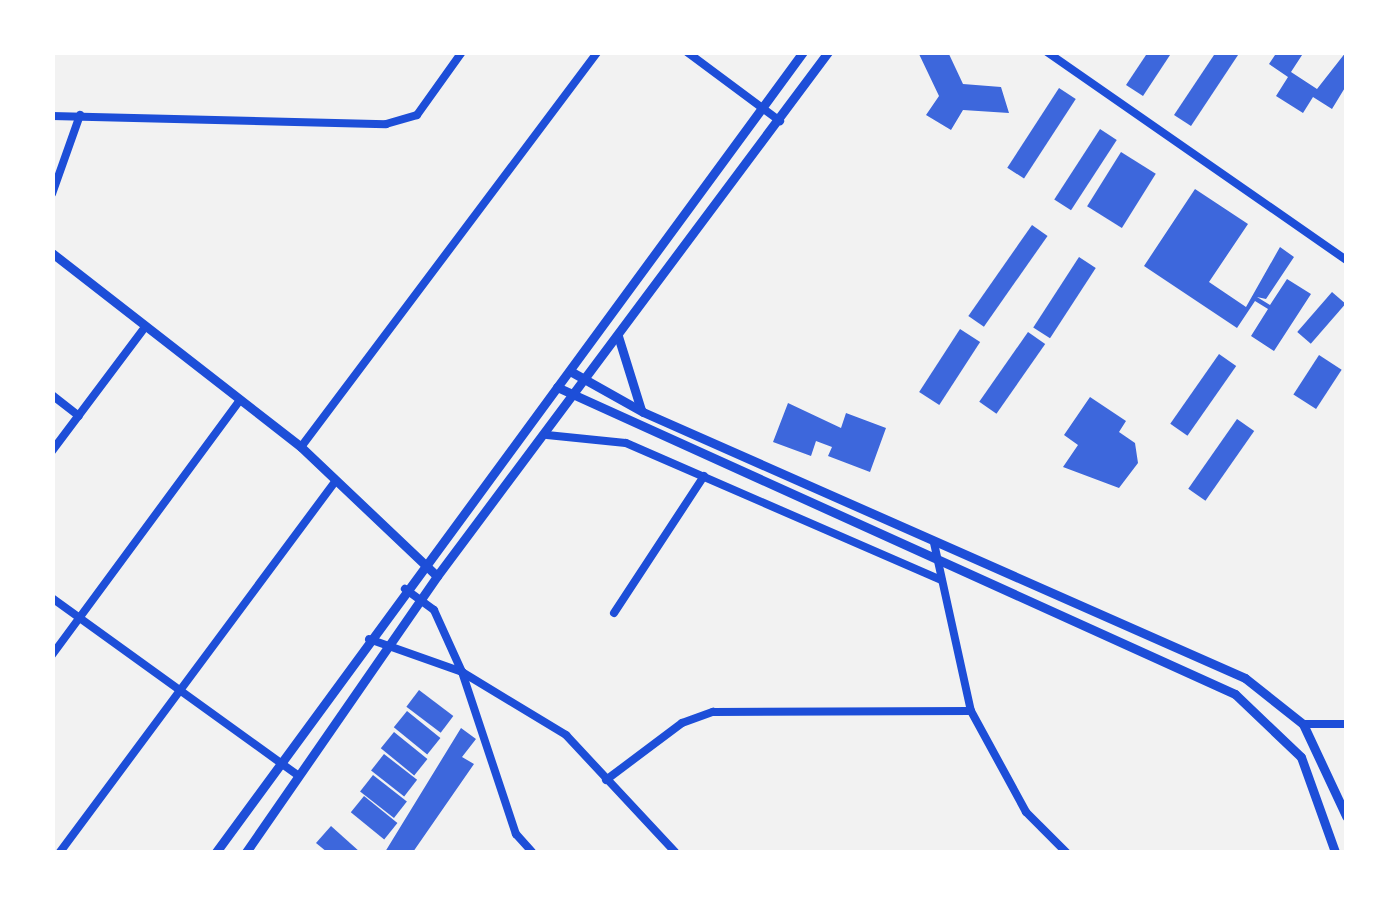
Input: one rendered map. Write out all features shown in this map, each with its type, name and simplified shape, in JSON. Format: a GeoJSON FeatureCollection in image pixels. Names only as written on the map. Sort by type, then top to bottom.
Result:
{"type":"FeatureCollection","features":[{"type":"Feature","properties":{"kind":"street"},"geometry":{"type":"LineString","coordinates":[[52,116],[386,124],[417,115],[462,52]]}},
{"type":"Feature","properties":{"kind":"street"},"geometry":{"type":"LineString","coordinates":[[302,447],[598,52]]}},
{"type":"Feature","properties":{"kind":"street"},"geometry":{"type":"LineString","coordinates":[[687,52],[780,121]]}},
{"type":"Feature","properties":{"kind":"street"},"geometry":{"type":"LineString","coordinates":[[230,852],[218,849],[405,589],[803,52]]}},
{"type":"Feature","properties":{"kind":"street"},"geometry":{"type":"LineString","coordinates":[[246,852],[438,576],[547,435],[828,52]]}},
{"type":"Feature","properties":{"kind":"street"},"geometry":{"type":"LineString","coordinates":[[1046,52],[1346,260]]}},
{"type":"Feature","properties":{"kind":"street"},"geometry":{"type":"LineString","coordinates":[[52,194],[80,115]]}},
{"type":"Feature","properties":{"kind":"street"},"geometry":{"type":"LineString","coordinates":[[52,253],[142,330],[302,447],[438,576]]}},
{"type":"Feature","properties":{"kind":"street"},"geometry":{"type":"LineString","coordinates":[[52,451],[142,330]]}},
{"type":"Feature","properties":{"kind":"street"},"geometry":{"type":"LineString","coordinates":[[618,336],[643,412]]}},
{"type":"Feature","properties":{"kind":"street"},"geometry":{"type":"LineString","coordinates":[[570,371],[643,412],[934,543],[1198,652],[1303,724],[1346,816]]}},
{"type":"Feature","properties":{"kind":"street"},"geometry":{"type":"LineString","coordinates":[[557,387],[573,398],[940,565],[1236,694],[1301,756],[1335,852]]}},
{"type":"Feature","properties":{"kind":"street"},"geometry":{"type":"LineString","coordinates":[[52,396],[78,416]]}},
{"type":"Feature","properties":{"kind":"street"},"geometry":{"type":"LineString","coordinates":[[52,655],[240,400]]}},
{"type":"Feature","properties":{"kind":"street"},"geometry":{"type":"LineString","coordinates":[[547,435],[626,444],[941,580]]}},
{"type":"Feature","properties":{"kind":"street"},"geometry":{"type":"LineString","coordinates":[[614,613],[704,476]]}},
{"type":"Feature","properties":{"kind":"street"},"geometry":{"type":"LineString","coordinates":[[60,852],[336,482]]}},
{"type":"Feature","properties":{"kind":"street"},"geometry":{"type":"LineString","coordinates":[[934,543],[971,711],[1026,812],[1066,852]]}},
{"type":"Feature","properties":{"kind":"street"},"geometry":{"type":"LineString","coordinates":[[405,589],[422,599],[462,672],[516,834],[532,852]]}},
{"type":"Feature","properties":{"kind":"street"},"geometry":{"type":"LineString","coordinates":[[52,598],[299,776]]}},
{"type":"Feature","properties":{"kind":"street"},"geometry":{"type":"LineString","coordinates":[[370,639],[387,652],[462,672],[566,735],[674,852]]}},
{"type":"Feature","properties":{"kind":"street"},"geometry":{"type":"LineString","coordinates":[[606,780],[682,723],[712,712],[971,711]]}},
{"type":"Feature","properties":{"kind":"street"},"geometry":{"type":"LineString","coordinates":[[1303,724],[1346,724]]}},
{"type":"Feature","properties":{"kind":"building"},"geometry":{"type":"Polygon","coordinates":[[[948,52],[963,84],[1001,87],[1009,113],[963,110],[951,130],[926,115],[939,96],[919,54],[948,52]]]}},
{"type":"Feature","properties":{"kind":"building"},"geometry":{"type":"Polygon","coordinates":[[[1148,52],[1172,52],[1143,96],[1126,85],[1148,52]]]}},
{"type":"Feature","properties":{"kind":"building"},"geometry":{"type":"Polygon","coordinates":[[[1216,52],[1240,52],[1191,126],[1174,115],[1216,52]]]}},
{"type":"Feature","properties":{"kind":"building"},"geometry":{"type":"Polygon","coordinates":[[[1277,52],[1304,52],[1291,72],[1317,89],[1346,52],[1346,86],[1332,109],[1313,97],[1303,113],[1276,96],[1288,77],[1269,64],[1277,52]]]}},
{"type":"Feature","properties":{"kind":"building"},"geometry":{"type":"Polygon","coordinates":[[[1059,88],[1076,99],[1024,179],[1007,168],[1059,88]]]}},
{"type":"Feature","properties":{"kind":"building"},"geometry":{"type":"Polygon","coordinates":[[[1100,129],[1117,140],[1071,210],[1054,199],[1100,129]]]}},
{"type":"Feature","properties":{"kind":"building"},"geometry":{"type":"Polygon","coordinates":[[[1121,152],[1156,174],[1122,228],[1087,206],[1121,152]]]}},
{"type":"Feature","properties":{"kind":"building"},"geometry":{"type":"Polygon","coordinates":[[[1195,189],[1248,224],[1209,282],[1246,307],[1280,247],[1294,257],[1266,299],[1257,297],[1270,305],[1287,279],[1311,294],[1274,351],[1251,336],[1268,309],[1255,301],[1237,328],[1144,266],[1195,189]]]}},
{"type":"Feature","properties":{"kind":"building"},"geometry":{"type":"Polygon","coordinates":[[[1032,225],[1048,236],[984,327],[968,316],[1032,225]]]}},
{"type":"Feature","properties":{"kind":"building"},"geometry":{"type":"Polygon","coordinates":[[[1079,257],[1096,268],[1050,338],[1033,327],[1079,257]]]}},
{"type":"Feature","properties":{"kind":"building"},"geometry":{"type":"Polygon","coordinates":[[[1332,292],[1346,304],[1311,344],[1297,332],[1332,292]]]}},
{"type":"Feature","properties":{"kind":"building"},"geometry":{"type":"Polygon","coordinates":[[[960,329],[980,342],[939,405],[919,392],[960,329]]]}},
{"type":"Feature","properties":{"kind":"building"},"geometry":{"type":"Polygon","coordinates":[[[1028,332],[1045,344],[996,414],[979,402],[1028,332]]]}},
{"type":"Feature","properties":{"kind":"building"},"geometry":{"type":"Polygon","coordinates":[[[1219,354],[1236,366],[1187,436],[1170,424],[1219,354]]]}},
{"type":"Feature","properties":{"kind":"building"},"geometry":{"type":"Polygon","coordinates":[[[1319,355],[1342,370],[1316,409],[1293,394],[1319,355]]]}},
{"type":"Feature","properties":{"kind":"building"},"geometry":{"type":"Polygon","coordinates":[[[1090,397],[1126,421],[1119,432],[1135,443],[1138,463],[1119,488],[1063,467],[1078,445],[1064,435],[1090,397]]]}},
{"type":"Feature","properties":{"kind":"building"},"geometry":{"type":"Polygon","coordinates":[[[788,403],[841,428],[846,413],[886,428],[870,472],[828,456],[832,447],[816,441],[811,456],[773,442],[788,403]]]}},
{"type":"Feature","properties":{"kind":"building"},"geometry":{"type":"Polygon","coordinates":[[[1237,419],[1254,431],[1205,501],[1188,489],[1237,419]]]}},
{"type":"Feature","properties":{"kind":"building"},"geometry":{"type":"Polygon","coordinates":[[[419,690],[453,716],[441,733],[406,707],[419,690]]]}},
{"type":"Feature","properties":{"kind":"building"},"geometry":{"type":"Polygon","coordinates":[[[407,711],[440,738],[427,754],[394,727],[407,711]]]}},
{"type":"Feature","properties":{"kind":"building"},"geometry":{"type":"Polygon","coordinates":[[[461,728],[476,739],[462,757],[474,764],[413,852],[385,852],[461,728]]]}},
{"type":"Feature","properties":{"kind":"building"},"geometry":{"type":"Polygon","coordinates":[[[394,732],[427,759],[414,775],[381,748],[394,732]]]}},
{"type":"Feature","properties":{"kind":"building"},"geometry":{"type":"Polygon","coordinates":[[[384,754],[417,780],[404,796],[371,771],[384,754]]]}},
{"type":"Feature","properties":{"kind":"building"},"geometry":{"type":"Polygon","coordinates":[[[373,775],[407,801],[394,818],[360,792],[373,775]]]}},
{"type":"Feature","properties":{"kind":"building"},"geometry":{"type":"Polygon","coordinates":[[[364,796],[397,823],[384,839],[351,812],[364,796]]]}},
{"type":"Feature","properties":{"kind":"building"},"geometry":{"type":"Polygon","coordinates":[[[331,826],[360,852],[327,852],[316,843],[331,826]]]}}]}
